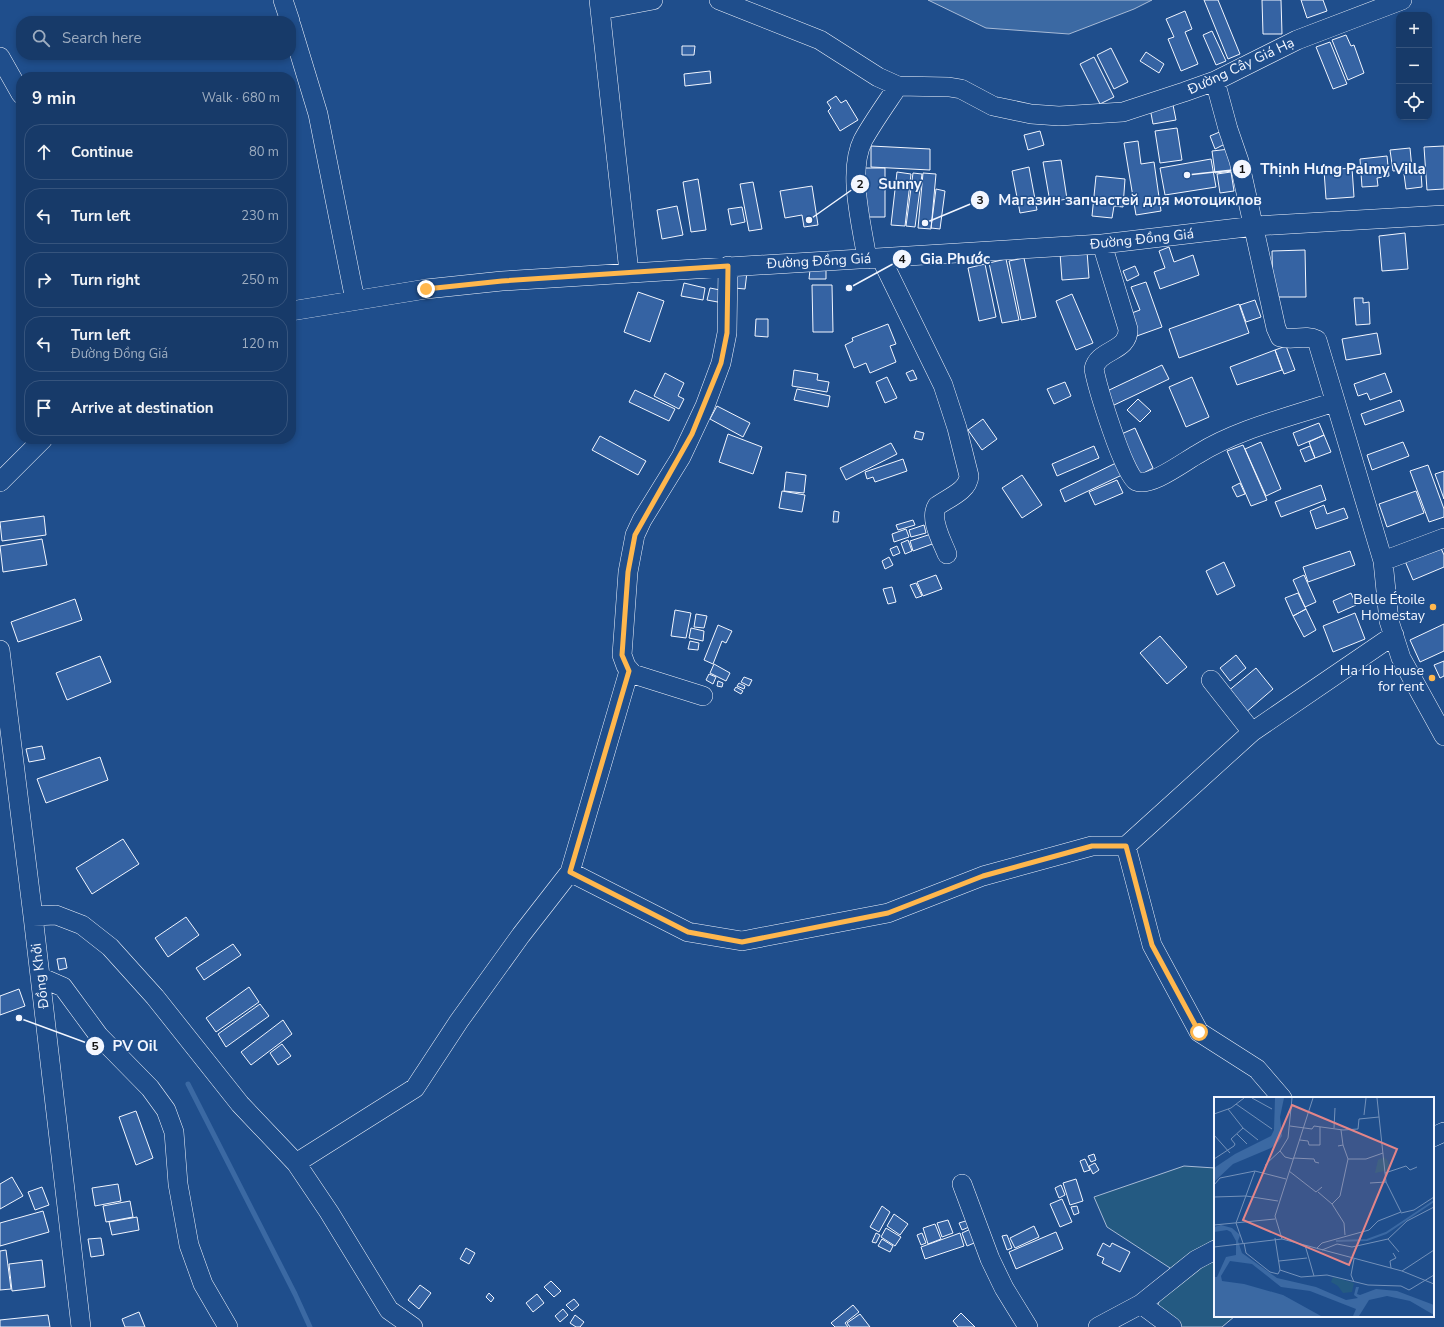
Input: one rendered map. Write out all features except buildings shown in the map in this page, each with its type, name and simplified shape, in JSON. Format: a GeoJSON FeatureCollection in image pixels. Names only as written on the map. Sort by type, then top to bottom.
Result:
{"type":"FeatureCollection","features":[{"type":"Feature","properties":{"kind":"street"},"geometry":{"type":"LineString","coordinates":[[283,0],[288,16]]}},
{"type":"Feature","properties":{"kind":"street"},"geometry":{"type":"LineString","coordinates":[[629,272],[599,5],[653,0]]}},
{"type":"Feature","properties":{"kind":"street","name":"Đường Cây Giá Hạ"},"geometry":{"type":"LineString","coordinates":[[719,0],[820,40],[878,77],[898,86],[949,87],[961,89],[993,106],[1031,114],[1073,116],[1123,112],[1215,81],[1297,40],[1402,0]]}},
{"type":"Feature","properties":{"kind":"street"},"geometry":{"type":"LineString","coordinates":[[296,41],[318,114],[355,300]]}},
{"type":"Feature","properties":{"kind":"street"},"geometry":{"type":"LineString","coordinates":[[0,56],[16,85]]}},
{"type":"Feature","properties":{"kind":"street"},"geometry":{"type":"LineString","coordinates":[[1215,81],[1228,129],[1239,161],[1245,194],[1255,226],[1276,328],[1280,337],[1286,339],[1309,336],[1317,340],[1334,402],[1383,561],[1389,621],[1401,658],[1444,736]]}},
{"type":"Feature","properties":{"kind":"street"},"geometry":{"type":"LineString","coordinates":[[898,86],[863,141],[857,162],[857,186],[874,258],[943,386],[957,428],[969,476],[969,481],[964,488],[937,506],[934,510],[936,523],[947,554]]}},
{"type":"Feature","properties":{"kind":"street","name":"Đường Đồng Giá"},"geometry":{"type":"LineString","coordinates":[[296,309],[426,289],[502,281],[1102,244],[1255,226],[1444,214]]}},
{"type":"Feature","properties":{"kind":"street"},"geometry":{"type":"LineString","coordinates":[[1102,244],[1128,329],[1128,337],[1122,345],[1099,358],[1094,369],[1113,433],[1129,474],[1136,482],[1143,483],[1154,480],[1223,441],[1334,402]]}},
{"type":"Feature","properties":{"kind":"street"},"geometry":{"type":"LineString","coordinates":[[703,696],[633,674],[629,671],[622,655],[628,572],[635,535],[692,434],[721,363],[727,333],[728,266]]}},
{"type":"Feature","properties":{"kind":"street"},"geometry":{"type":"LineString","coordinates":[[0,482],[38,444]]}},
{"type":"Feature","properties":{"kind":"street"},"geometry":{"type":"LineString","coordinates":[[1383,561],[1444,538]]}},
{"type":"Feature","properties":{"kind":"street"},"geometry":{"type":"LineString","coordinates":[[570,872],[688,932],[742,942],[888,913],[983,876],[1092,846],[1126,846],[1252,732],[1394,635]]}},
{"type":"Feature","properties":{"kind":"street","name":"Đồng Khởi"},"geometry":{"type":"LineString","coordinates":[[0,650],[7,771],[33,916],[81,1327]]}},
{"type":"Feature","properties":{"kind":"street"},"geometry":{"type":"LineString","coordinates":[[296,1163],[415,1088],[463,1014],[521,934],[570,872],[629,671]]}},
{"type":"Feature","properties":{"kind":"street"},"geometry":{"type":"LineString","coordinates":[[1211,680],[1252,732]]}},
{"type":"Feature","properties":{"kind":"street"},"geometry":{"type":"LineString","coordinates":[[1126,846],[1152,945],[1199,1032],[1257,1069],[1281,1097]]}},
{"type":"Feature","properties":{"kind":"street"},"geometry":{"type":"LineString","coordinates":[[33,916],[56,915],[82,925],[110,947],[155,997],[240,1104],[296,1163],[329,1212],[389,1310],[413,1327]]}},
{"type":"Feature","properties":{"kind":"street"},"geometry":{"type":"LineString","coordinates":[[40,977],[63,988],[99,1036],[150,1088],[166,1110],[174,1132],[178,1184],[192,1256],[202,1284],[228,1327]]}},
{"type":"Feature","properties":{"kind":"street"},"geometry":{"type":"LineString","coordinates":[[1434,1137],[1444,1132]]}},
{"type":"Feature","properties":{"kind":"street"},"geometry":{"type":"LineString","coordinates":[[962,1184],[990,1259],[1004,1288],[1028,1327]]}},
{"type":"Feature","properties":{"kind":"street"},"geometry":{"type":"LineString","coordinates":[[1098,1327],[1141,1304],[1196,1260],[1214,1251]]}},
{"type":"Feature","properties":{"kind":"street"},"geometry":{"type":"LineString","coordinates":[[1141,1304],[1172,1327]]}},
{"type":"Feature","properties":{"kind":"shaded area"},"geometry":{"type":"Polygon","coordinates":[[[928,0],[1152,0],[1134,9],[1069,34],[986,28],[928,0]]]}},
{"type":"Feature","properties":{"kind":"shaded area"},"geometry":{"type":"Polygon","coordinates":[[[1184,1166],[1214,1168],[1214,1317],[1234,1317],[1222,1327],[1176,1327],[1155,1314],[1170,1268],[1107,1227],[1094,1197],[1184,1166]]]}},
{"type":"Feature","properties":{"kind":"waterway"},"geometry":{"type":"LineString","coordinates":[[188,1084],[295,1294],[310,1327]]}},
{"type":"Feature","properties":{"kind":"place","name":"Thịnh Hưng Palmy Villa"},"geometry":{"type":"Point","coordinates":[1187,175]}},
{"type":"Feature","properties":{"kind":"place","name":"Sunny"},"geometry":{"type":"Point","coordinates":[809,220]}},
{"type":"Feature","properties":{"kind":"place","name":"Магазин запчастей для мотоциклов"},"geometry":{"type":"Point","coordinates":[925,223]}},
{"type":"Feature","properties":{"kind":"place","name":"Gia Phước"},"geometry":{"type":"Point","coordinates":[849,288]}},
{"type":"Feature","properties":{"kind":"place","name":"Belle Étoile Homestay"},"geometry":{"type":"Point","coordinates":[1433,607]}},
{"type":"Feature","properties":{"kind":"place","name":"Ha Ho House for rent"},"geometry":{"type":"Point","coordinates":[1432,678]}},
{"type":"Feature","properties":{"kind":"place","name":"PV Oil"},"geometry":{"type":"Point","coordinates":[19,1018]}},
{"type":"Feature","properties":{"kind":"route"},"geometry":{"type":"LineString","coordinates":[[426,289],[502,281],[728,266],[727,333],[725,350],[721,363],[681,457],[642,520],[635,535],[628,572],[622,655],[629,671],[594,784],[570,872],[688,932],[742,942],[888,913],[983,876],[1092,846],[1126,846],[1152,945],[1199,1032]]}}]}
